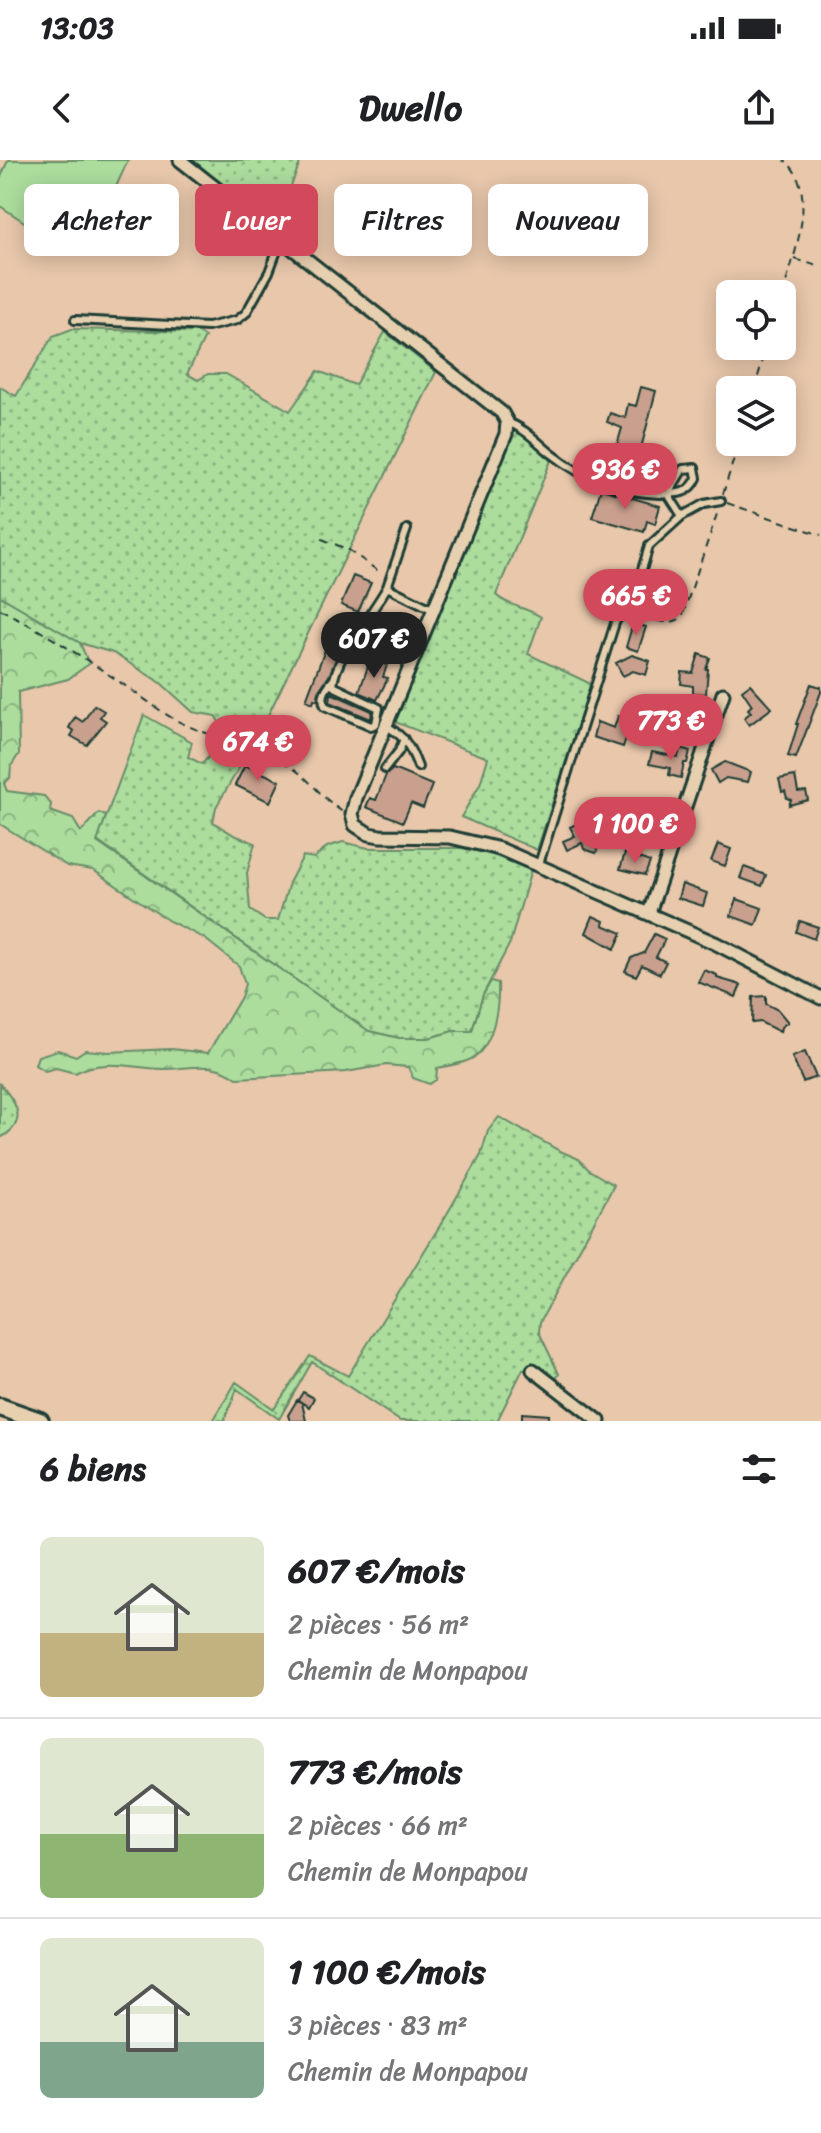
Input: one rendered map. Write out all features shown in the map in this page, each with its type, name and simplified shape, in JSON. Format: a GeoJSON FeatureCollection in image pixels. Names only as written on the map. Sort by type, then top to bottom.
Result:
{"type":"FeatureCollection","features":[{"type":"Feature","properties":{"kind":"street"},"geometry":{"type":"LineString","coordinates":[[180,160],[211,184]]}},
{"type":"Feature","properties":{"kind":"street"},"geometry":{"type":"LineString","coordinates":[[302,256],[502,413],[507,422],[506,434],[356,798],[352,814],[355,825],[369,834],[462,839],[500,849],[715,943],[821,998]]}},
{"type":"Feature","properties":{"kind":"street"},"geometry":{"type":"LineString","coordinates":[[649,913],[723,694]]}},
{"type":"Feature","properties":{"kind":"street"},"geometry":{"type":"LineString","coordinates":[[533,1370],[599,1421]]}},
{"type":"Feature","properties":{"kind":"street"},"geometry":{"type":"LineString","coordinates":[[0,1407],[40,1421]]}},
{"type":"Feature","properties":{"kind":"lane"},"geometry":{"type":"LineString","coordinates":[[75,320],[208,327],[237,320],[246,313],[276,256]]}},
{"type":"Feature","properties":{"kind":"lane"},"geometry":{"type":"LineString","coordinates":[[507,422],[523,429],[553,455],[614,488],[645,493],[668,494],[685,492],[692,488],[698,474],[695,468],[689,467],[678,473],[668,494]]}},
{"type":"Feature","properties":{"kind":"lane"},"geometry":{"type":"LineString","coordinates":[[692,488],[704,504]]}},
{"type":"Feature","properties":{"kind":"lane"},"geometry":{"type":"LineString","coordinates":[[668,494],[682,516]]}},
{"type":"Feature","properties":{"kind":"lane"},"geometry":{"type":"LineString","coordinates":[[539,864],[615,623],[639,580],[649,546],[682,516],[704,504],[721,501]]}},
{"type":"Feature","properties":{"kind":"lane"},"geometry":{"type":"LineString","coordinates":[[334,679],[325,690],[325,706],[371,726],[376,724],[379,708],[333,686],[334,679],[350,641],[374,612],[388,584],[407,529]]}},
{"type":"Feature","properties":{"kind":"lane"},"geometry":{"type":"LineString","coordinates":[[388,584],[434,610]]}},
{"type":"Feature","properties":{"kind":"lane"},"geometry":{"type":"LineString","coordinates":[[386,726],[398,732],[411,747],[418,767]]}},
{"type":"Feature","properties":{"kind":"lane"},"geometry":{"type":"LineString","coordinates":[[385,769],[404,739]]}},
{"type":"Feature","properties":{"kind":"path"},"geometry":{"type":"LineString","coordinates":[[784,160],[791,165],[804,192],[804,223],[787,280]]}},
{"type":"Feature","properties":{"kind":"path"},"geometry":{"type":"LineString","coordinates":[[793,259],[821,267]]}},
{"type":"Feature","properties":{"kind":"path"},"geometry":{"type":"LineString","coordinates":[[622,614],[631,612],[665,623],[682,617],[735,456]]}},
{"type":"Feature","properties":{"kind":"path"},"geometry":{"type":"LineString","coordinates":[[721,501],[821,535]]}},
{"type":"Feature","properties":{"kind":"path"},"geometry":{"type":"LineString","coordinates":[[322,539],[368,562],[388,584]]}},
{"type":"Feature","properties":{"kind":"path"},"geometry":{"type":"LineString","coordinates":[[0,609],[96,664],[164,713],[218,738],[268,754],[293,769],[339,809],[352,814]]}},
{"type":"Feature","properties":{"kind":"green space"},"geometry":{"type":"Polygon","coordinates":[[[8,160],[128,160],[117,184],[24,184],[24,222],[0,206],[0,179],[8,160]]]}},
{"type":"Feature","properties":{"kind":"green space"},"geometry":{"type":"Polygon","coordinates":[[[193,160],[301,160],[292,184],[222,184],[193,160]]]}},
{"type":"Feature","properties":{"kind":"green space"},"geometry":{"type":"Polygon","coordinates":[[[72,329],[197,332],[205,337],[187,374],[198,380],[208,374],[226,374],[290,411],[318,371],[355,385],[385,332],[436,372],[249,754],[216,716],[193,712],[161,683],[113,653],[80,643],[0,596],[0,387],[16,396],[53,336],[72,329]]]}},
{"type":"Feature","properties":{"kind":"green space"},"geometry":{"type":"Polygon","coordinates":[[[514,430],[520,431],[552,458],[496,595],[541,617],[528,654],[591,684],[537,850],[461,817],[480,784],[488,758],[395,722],[514,430]]]}},
{"type":"Feature","properties":{"kind":"green space"},"geometry":{"type":"Polygon","coordinates":[[[0,596],[80,643],[89,664],[68,679],[18,692],[19,754],[11,766],[10,778],[4,784],[7,791],[44,796],[51,804],[50,811],[73,819],[81,832],[99,813],[106,816],[97,842],[369,1031],[399,1038],[429,1038],[453,1031],[472,1031],[483,995],[491,981],[498,983],[493,1026],[484,1047],[465,1061],[437,1068],[436,1080],[429,1084],[413,1078],[408,1067],[386,1065],[346,1072],[237,1078],[210,1067],[163,1069],[107,1065],[75,1073],[56,1068],[45,1071],[35,1065],[38,1056],[58,1050],[76,1056],[85,1050],[171,1049],[208,1053],[241,997],[245,984],[239,966],[204,938],[169,921],[93,870],[67,866],[0,824],[0,596]]]}},
{"type":"Feature","properties":{"kind":"green space"},"geometry":{"type":"Polygon","coordinates":[[[144,715],[192,742],[188,757],[202,764],[213,752],[239,768],[216,807],[213,822],[255,843],[247,873],[250,910],[265,920],[278,920],[289,883],[303,856],[314,858],[327,847],[343,842],[368,848],[462,848],[490,854],[531,870],[510,943],[483,995],[472,1031],[453,1031],[429,1038],[399,1038],[368,1031],[97,841],[144,715]]]}},
{"type":"Feature","properties":{"kind":"green space"},"geometry":{"type":"Polygon","coordinates":[[[0,1084],[15,1105],[17,1119],[15,1126],[0,1138],[0,1084]]]}},
{"type":"Feature","properties":{"kind":"green space"},"geometry":{"type":"Polygon","coordinates":[[[499,1117],[579,1159],[589,1170],[614,1185],[540,1322],[539,1332],[559,1374],[549,1389],[523,1369],[497,1421],[400,1421],[312,1362],[279,1419],[237,1389],[224,1421],[213,1421],[236,1382],[274,1409],[310,1356],[348,1376],[447,1214],[481,1155],[488,1131],[499,1117]]]}},
{"type":"Feature","properties":{"kind":"building"},"geometry":{"type":"Polygon","coordinates":[[[641,387],[656,391],[640,452],[617,445],[622,428],[607,422],[610,413],[625,418],[628,404],[636,406],[641,387]]]}},
{"type":"Feature","properties":{"kind":"building"},"geometry":{"type":"Polygon","coordinates":[[[601,489],[660,506],[655,524],[647,521],[644,532],[592,517],[601,489]]]}},
{"type":"Feature","properties":{"kind":"building"},"geometry":{"type":"Polygon","coordinates":[[[353,576],[371,583],[358,612],[341,605],[353,576]]]}},
{"type":"Feature","properties":{"kind":"building"},"geometry":{"type":"Polygon","coordinates":[[[633,623],[646,627],[638,651],[626,647],[633,623]]]}},
{"type":"Feature","properties":{"kind":"building"},"geometry":{"type":"Polygon","coordinates":[[[331,634],[345,640],[313,703],[306,700],[331,634]]]}},
{"type":"Feature","properties":{"kind":"building"},"geometry":{"type":"Polygon","coordinates":[[[699,654],[710,658],[706,669],[706,694],[693,693],[693,686],[681,684],[682,672],[693,673],[699,654]]]}},
{"type":"Feature","properties":{"kind":"building"},"geometry":{"type":"Polygon","coordinates":[[[632,655],[650,661],[646,675],[633,671],[623,676],[616,663],[632,655]]]}},
{"type":"Feature","properties":{"kind":"building"},"geometry":{"type":"Polygon","coordinates":[[[371,658],[387,665],[383,677],[388,678],[377,700],[359,692],[371,658]]]}},
{"type":"Feature","properties":{"kind":"building"},"geometry":{"type":"Polygon","coordinates":[[[750,684],[772,708],[749,725],[744,718],[751,712],[748,709],[752,705],[742,690],[750,684]]]}},
{"type":"Feature","properties":{"kind":"building"},"geometry":{"type":"Polygon","coordinates":[[[811,684],[821,687],[821,692],[796,758],[788,756],[796,724],[811,684]]]}},
{"type":"Feature","properties":{"kind":"building"},"geometry":{"type":"Polygon","coordinates":[[[331,693],[372,711],[371,719],[330,702],[331,693]]]}},
{"type":"Feature","properties":{"kind":"building"},"geometry":{"type":"Polygon","coordinates":[[[94,705],[104,711],[100,717],[106,721],[87,745],[71,736],[74,731],[69,728],[75,717],[83,722],[94,705]]]}},
{"type":"Feature","properties":{"kind":"building"},"geometry":{"type":"Polygon","coordinates":[[[618,716],[632,721],[623,747],[593,737],[597,722],[614,728],[618,716]]]}},
{"type":"Feature","properties":{"kind":"building"},"geometry":{"type":"Polygon","coordinates":[[[680,748],[690,751],[681,778],[669,775],[670,768],[649,764],[652,752],[678,757],[680,748]]]}},
{"type":"Feature","properties":{"kind":"building"},"geometry":{"type":"Polygon","coordinates":[[[725,762],[751,772],[748,782],[726,778],[718,783],[711,770],[725,762]]]}},
{"type":"Feature","properties":{"kind":"building"},"geometry":{"type":"Polygon","coordinates":[[[245,765],[280,781],[270,802],[235,785],[245,765]]]}},
{"type":"Feature","properties":{"kind":"building"},"geometry":{"type":"Polygon","coordinates":[[[393,769],[432,785],[423,808],[411,803],[403,822],[366,807],[370,798],[376,800],[386,775],[393,769]]]}},
{"type":"Feature","properties":{"kind":"building"},"geometry":{"type":"Polygon","coordinates":[[[795,776],[798,792],[806,791],[808,800],[789,805],[791,800],[785,791],[782,792],[779,779],[795,776]]]}},
{"type":"Feature","properties":{"kind":"building"},"geometry":{"type":"Polygon","coordinates":[[[582,821],[592,840],[600,843],[596,853],[584,849],[582,843],[567,850],[563,841],[575,836],[570,827],[582,821]]]}},
{"type":"Feature","properties":{"kind":"building"},"geometry":{"type":"Polygon","coordinates":[[[635,823],[650,829],[647,839],[631,833],[635,823]]]}},
{"type":"Feature","properties":{"kind":"building"},"geometry":{"type":"Polygon","coordinates":[[[718,844],[731,849],[725,866],[711,861],[718,844]]]}},
{"type":"Feature","properties":{"kind":"building"},"geometry":{"type":"Polygon","coordinates":[[[625,853],[650,862],[645,875],[620,869],[625,853]]]}},
{"type":"Feature","properties":{"kind":"building"},"geometry":{"type":"Polygon","coordinates":[[[744,867],[766,875],[762,886],[740,878],[744,867]]]}},
{"type":"Feature","properties":{"kind":"building"},"geometry":{"type":"Polygon","coordinates":[[[682,884],[707,893],[703,906],[678,898],[682,884]]]}},
{"type":"Feature","properties":{"kind":"building"},"geometry":{"type":"Polygon","coordinates":[[[737,899],[762,908],[756,925],[731,916],[737,899]]]}},
{"type":"Feature","properties":{"kind":"building"},"geometry":{"type":"Polygon","coordinates":[[[593,916],[604,921],[603,925],[622,933],[615,949],[586,933],[593,916]]]}},
{"type":"Feature","properties":{"kind":"building"},"geometry":{"type":"Polygon","coordinates":[[[800,921],[818,927],[814,939],[796,932],[800,921]]]}},
{"type":"Feature","properties":{"kind":"building"},"geometry":{"type":"Polygon","coordinates":[[[654,934],[665,939],[656,957],[666,962],[660,974],[642,965],[636,976],[625,971],[631,958],[644,953],[654,934]]]}},
{"type":"Feature","properties":{"kind":"building"},"geometry":{"type":"Polygon","coordinates":[[[704,970],[717,975],[717,978],[741,985],[736,997],[698,982],[704,970]]]}},
{"type":"Feature","properties":{"kind":"building"},"geometry":{"type":"Polygon","coordinates":[[[766,996],[766,1004],[778,1010],[788,1022],[780,1032],[760,1022],[752,1023],[753,997],[766,996]]]}},
{"type":"Feature","properties":{"kind":"building"},"geometry":{"type":"Polygon","coordinates":[[[805,1052],[816,1077],[803,1082],[792,1057],[805,1052]]]}},
{"type":"Feature","properties":{"kind":"building"},"geometry":{"type":"Polygon","coordinates":[[[303,1392],[314,1398],[309,1407],[298,1400],[303,1392]]]}},
{"type":"Feature","properties":{"kind":"building"},"geometry":{"type":"Polygon","coordinates":[[[297,1400],[302,1403],[306,1421],[290,1421],[288,1415],[297,1400]]]}},
{"type":"Feature","properties":{"kind":"building"},"geometry":{"type":"Polygon","coordinates":[[[522,1413],[549,1415],[549,1421],[522,1421],[522,1413]]]}}]}
